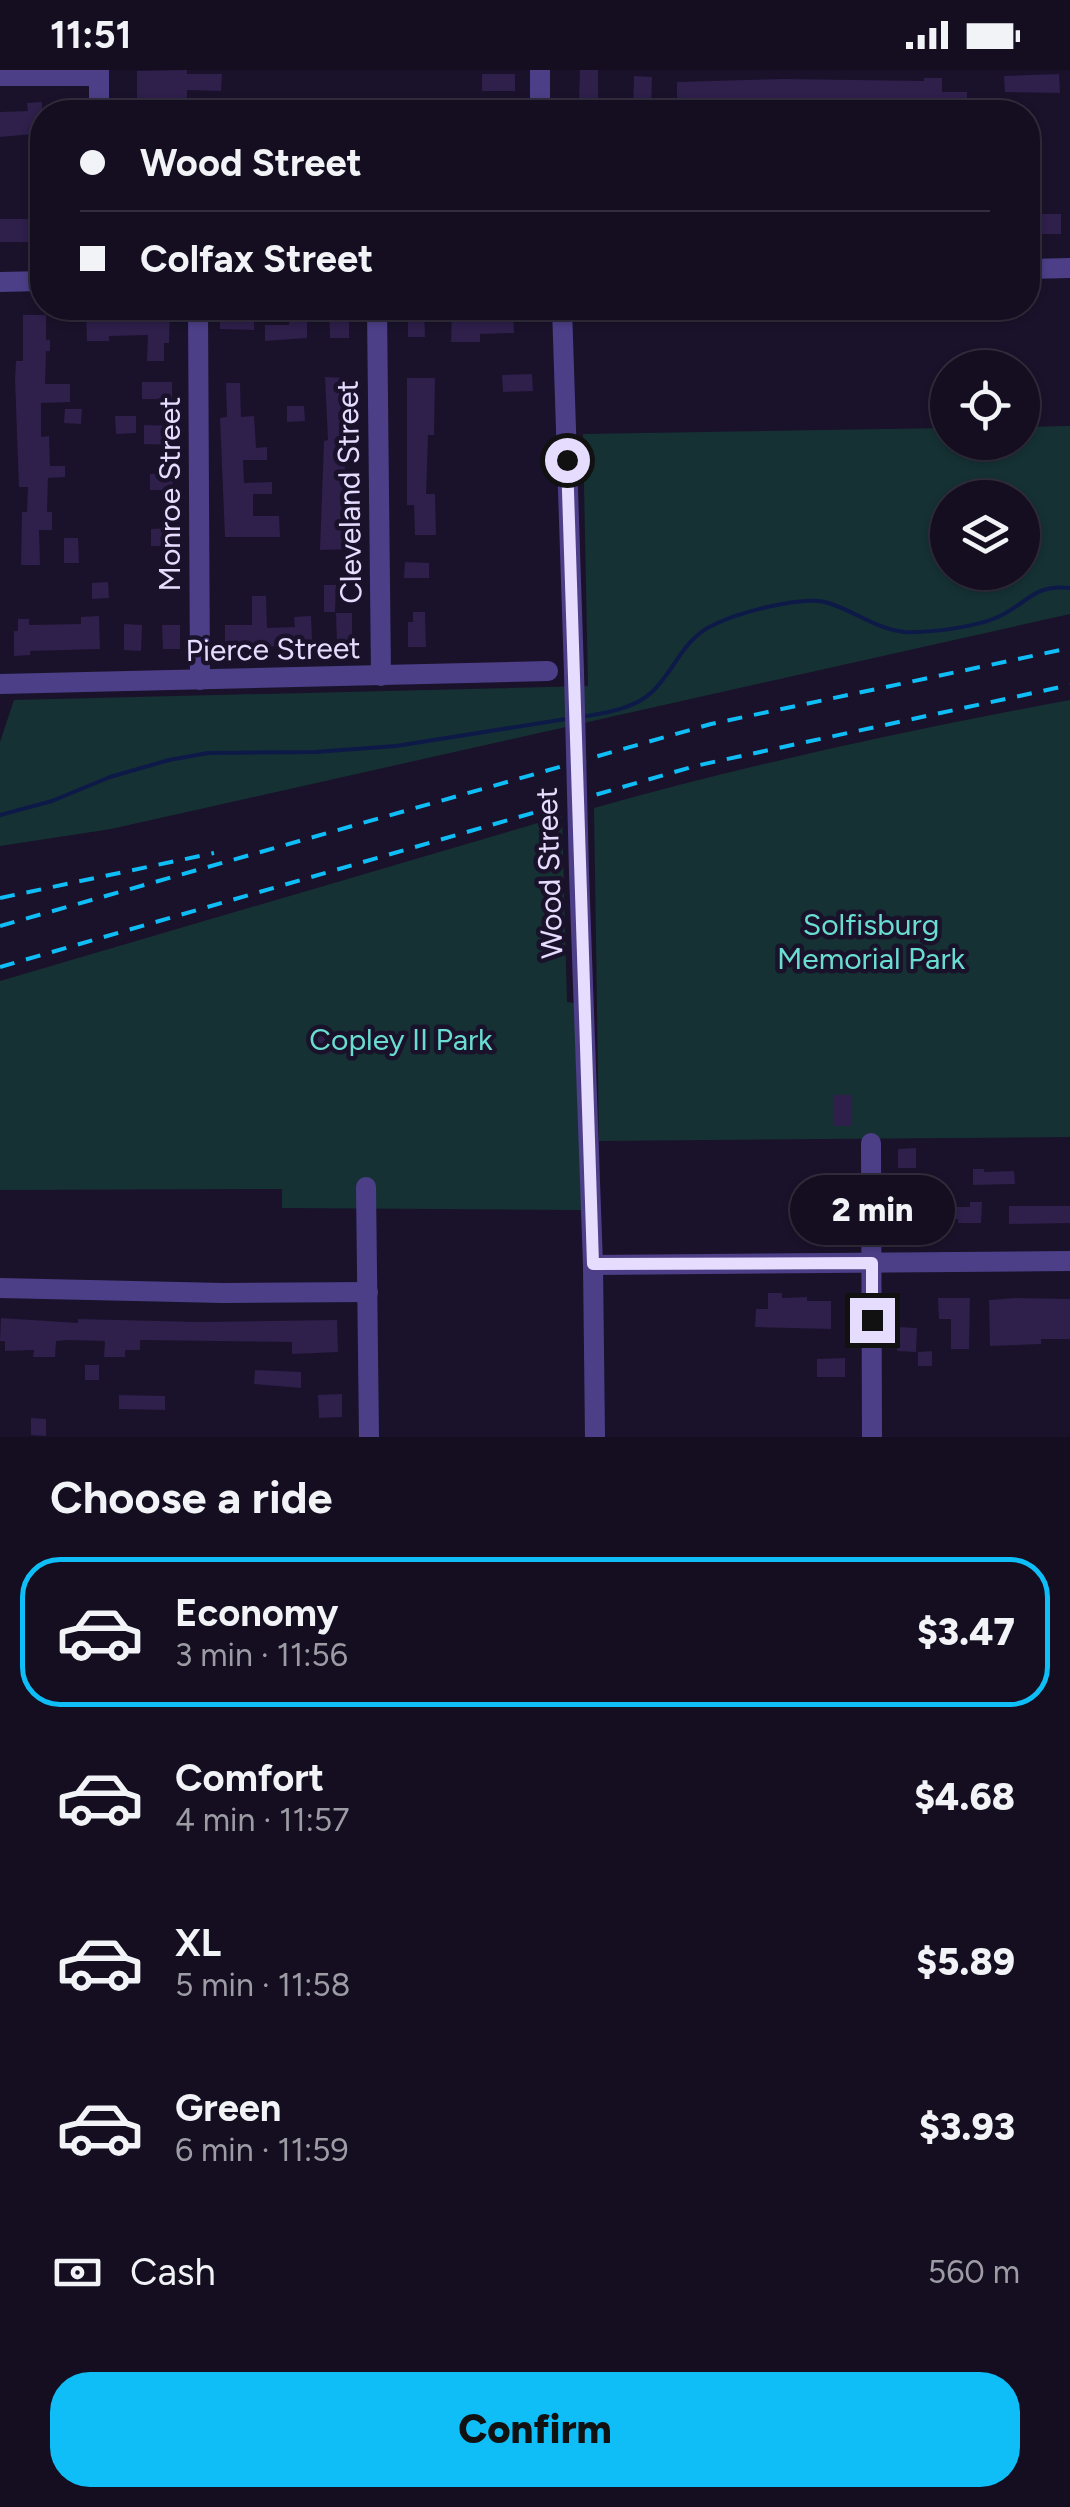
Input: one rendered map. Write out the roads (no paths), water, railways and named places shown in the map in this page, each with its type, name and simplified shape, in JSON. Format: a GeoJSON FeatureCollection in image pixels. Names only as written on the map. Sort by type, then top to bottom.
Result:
{"type":"FeatureCollection","features":[{"type":"Feature","properties":{"kind":"street"},"geometry":{"type":"LineString","coordinates":[[540,70],[540,100]]}},
{"type":"Feature","properties":{"kind":"street"},"geometry":{"type":"LineString","coordinates":[[0,76],[99,73],[99,100]]}},
{"type":"Feature","properties":{"kind":"street"},"geometry":{"type":"LineString","coordinates":[[1040,269],[1070,268]]}},
{"type":"Feature","properties":{"kind":"street"},"geometry":{"type":"LineString","coordinates":[[0,282],[30,281]]}},
{"type":"Feature","properties":{"kind":"street","name":"Monroe Street"},"geometry":{"type":"LineString","coordinates":[[198,320],[200,680]]}},
{"type":"Feature","properties":{"kind":"street","name":"Cleveland Street"},"geometry":{"type":"LineString","coordinates":[[377,320],[381,676]]}},
{"type":"Feature","properties":{"kind":"street","name":"Wood Street"},"geometry":{"type":"LineString","coordinates":[[562,320],[593,1264],[595,1437]]}},
{"type":"Feature","properties":{"kind":"street","name":"Pierce Street"},"geometry":{"type":"LineString","coordinates":[[0,684],[548,672]]}},
{"type":"Feature","properties":{"kind":"street"},"geometry":{"type":"LineString","coordinates":[[871,1143],[872,1437]]}},
{"type":"Feature","properties":{"kind":"street"},"geometry":{"type":"LineString","coordinates":[[366,1187],[369,1437]]}},
{"type":"Feature","properties":{"kind":"street"},"geometry":{"type":"LineString","coordinates":[[593,1264],[1070,1261]]}},
{"type":"Feature","properties":{"kind":"street"},"geometry":{"type":"LineString","coordinates":[[0,1288],[368,1292]]}},
{"type":"Feature","properties":{"kind":"waterway"},"geometry":{"type":"LineString","coordinates":[[581,717],[637,703],[652,692],[702,631],[752,611],[800,601],[825,602],[893,630],[927,631],[981,623],[1041,591],[1070,588]]}},
{"type":"Feature","properties":{"kind":"waterway"},"geometry":{"type":"LineString","coordinates":[[0,815],[52,801],[110,777],[208,753],[396,746],[566,719]]}},
{"type":"Feature","properties":{"kind":"railway"},"geometry":{"type":"LineString","coordinates":[[0,926],[711,724],[1070,648]]}},
{"type":"Feature","properties":{"kind":"railway"},"geometry":{"type":"LineString","coordinates":[[0,967],[695,766],[1070,685]]}},
{"type":"Feature","properties":{"kind":"railway"},"geometry":{"type":"LineString","coordinates":[[0,898],[214,853]]}},
{"type":"Feature","properties":{"kind":"park label","name":"Solfisburg Memorial Park"},"geometry":{"type":"Point","coordinates":[871,941]}},
{"type":"Feature","properties":{"kind":"park label","name":"Copley II Park"},"geometry":{"type":"Point","coordinates":[401,1039]}}]}
